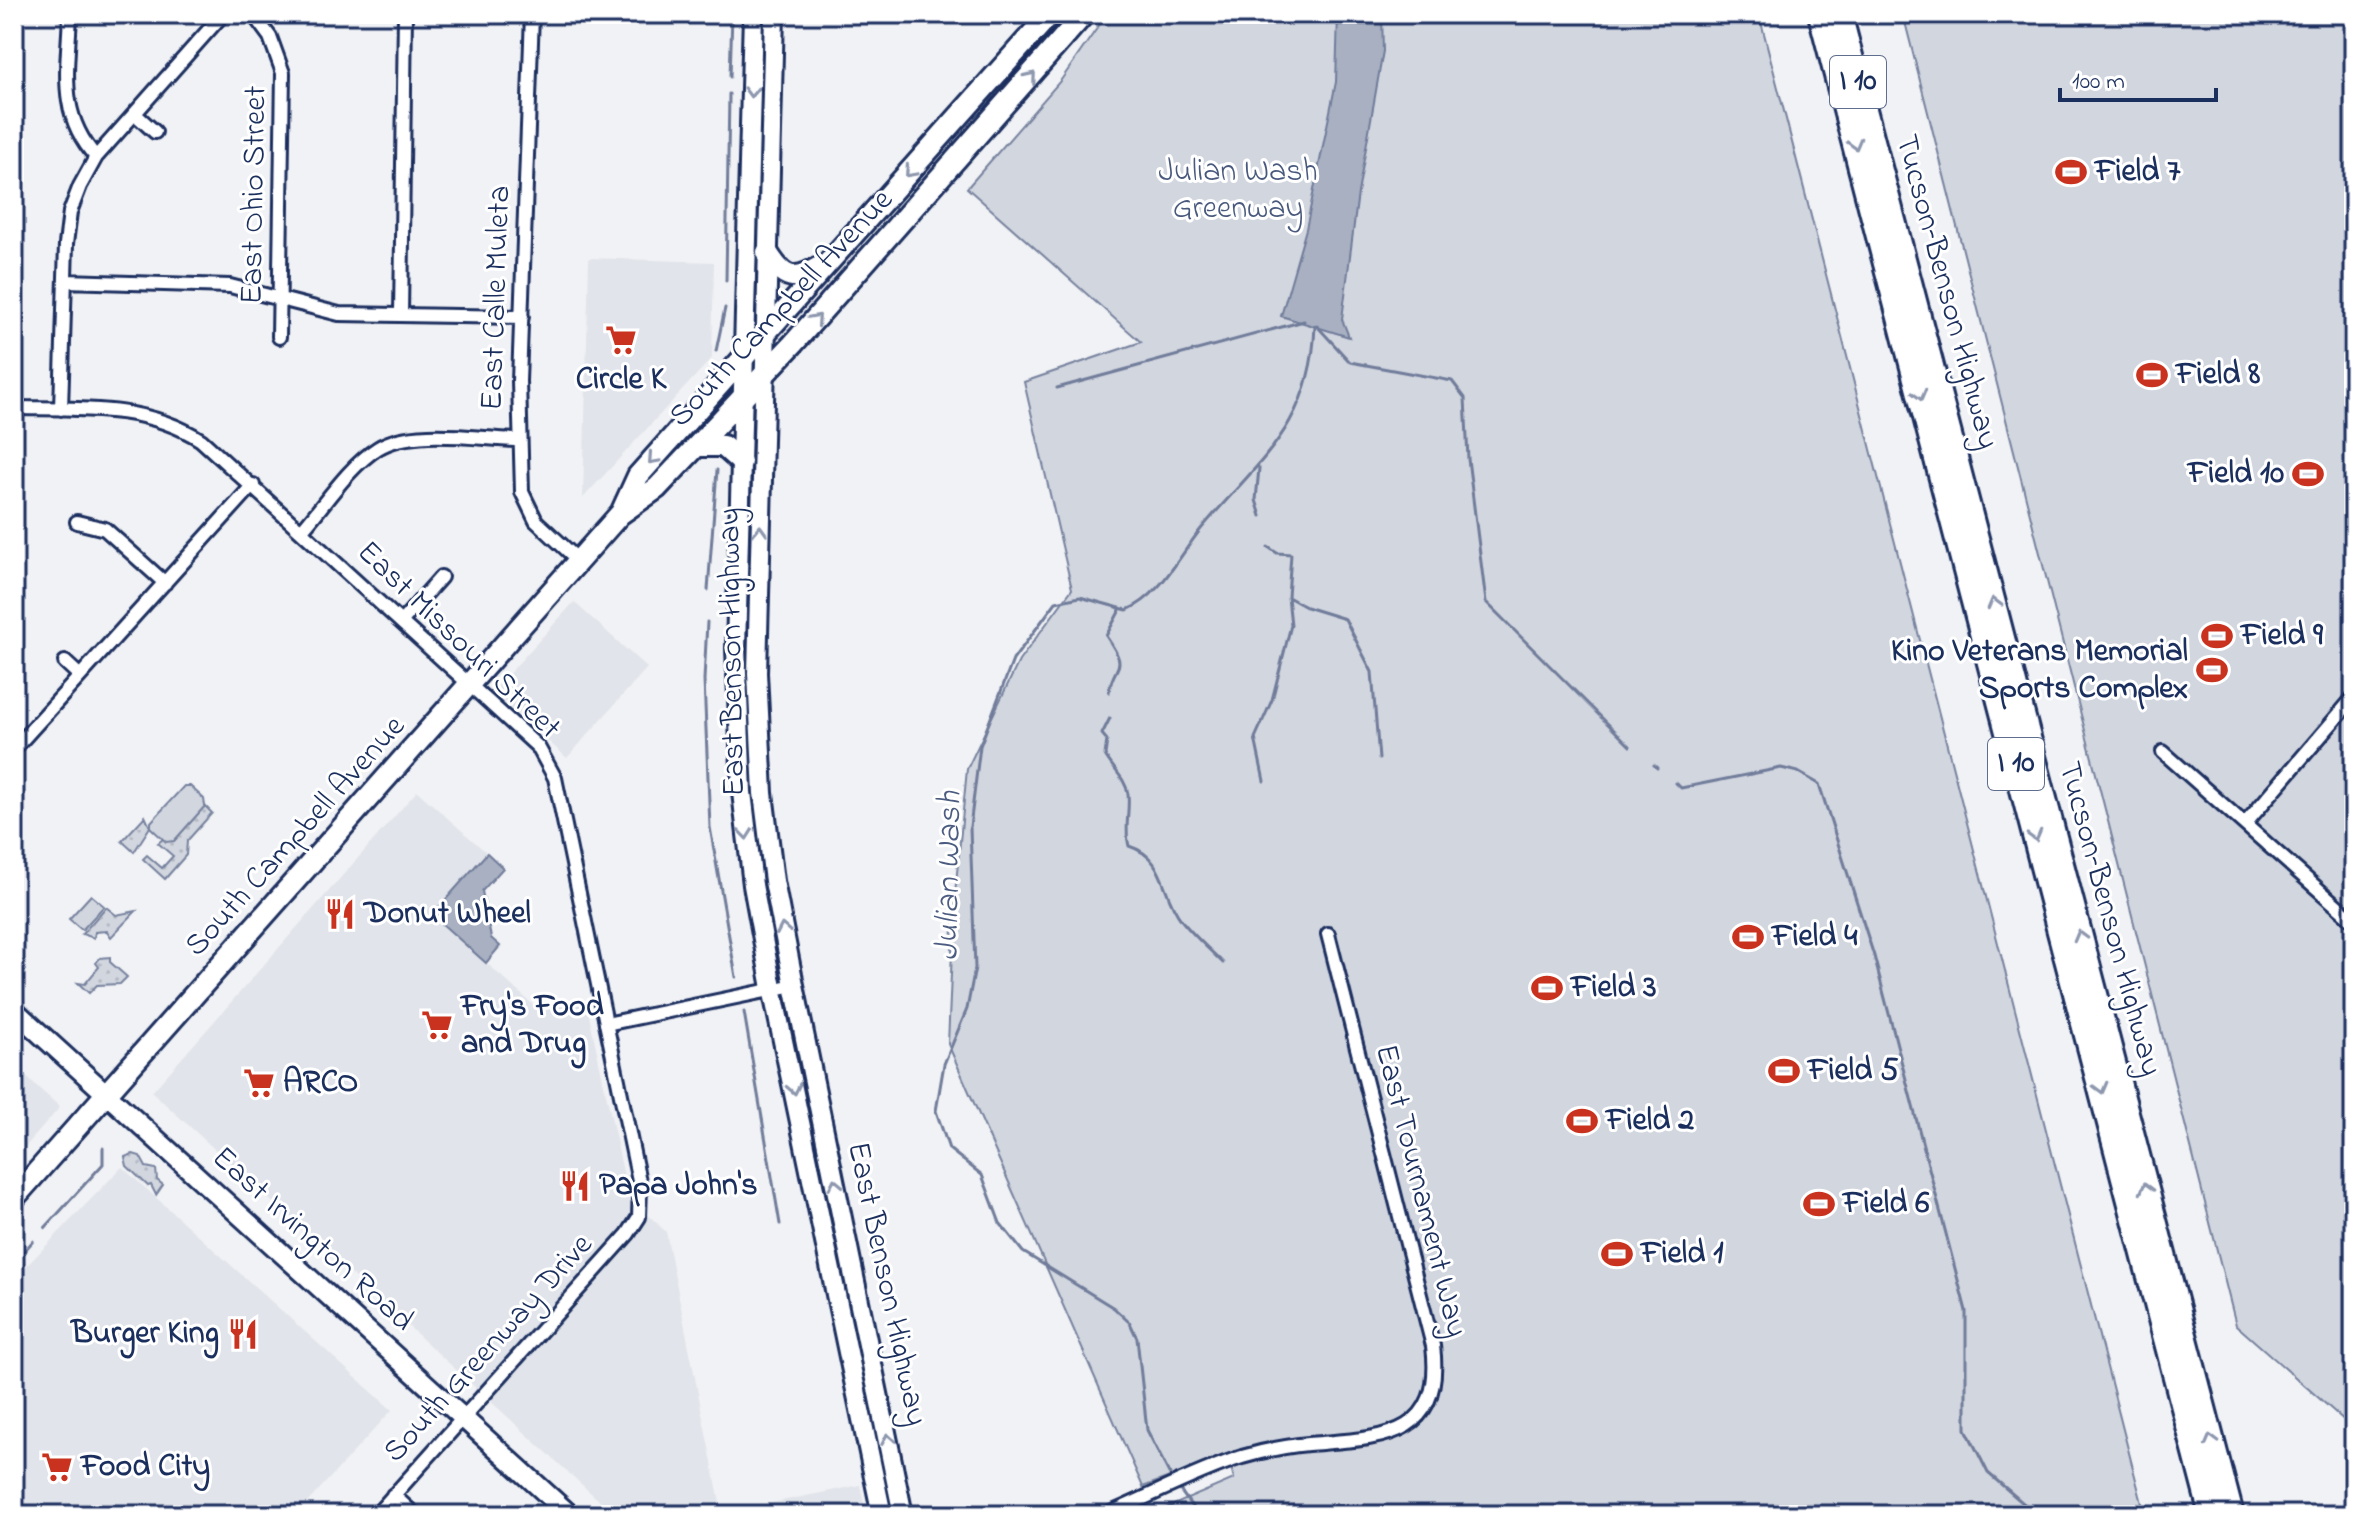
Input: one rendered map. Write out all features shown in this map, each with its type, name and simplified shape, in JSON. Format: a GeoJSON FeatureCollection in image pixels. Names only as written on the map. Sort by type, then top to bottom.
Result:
{"type":"FeatureCollection","features":[{"type":"Feature","properties":{"kind":"highway","name":"Tucson–Benson Highway"},"geometry":{"type":"LineString","coordinates":[[1821,14],[2212,1515]]}},
{"type":"Feature","properties":{"kind":"highway","name":"Tucson–Benson Highway"},"geometry":{"type":"LineString","coordinates":[[1839,14],[2231,1515]]}},
{"type":"Feature","properties":{"kind":"highway"},"geometry":{"type":"LineString","coordinates":[[1852,14],[1876,150]]}},
{"type":"Feature","properties":{"kind":"main road","name":"East Benson Highway"},"geometry":{"type":"LineString","coordinates":[[753,14],[736,649],[738,730],[747,843],[772,988],[882,1515]]}},
{"type":"Feature","properties":{"kind":"main road","name":"East Benson Highway"},"geometry":{"type":"LineString","coordinates":[[774,14],[763,376],[759,733],[774,881],[903,1515]]}},
{"type":"Feature","properties":{"kind":"main road","name":"South Campbell Avenue"},"geometry":{"type":"LineString","coordinates":[[620,514],[638,476],[1050,14]]}},
{"type":"Feature","properties":{"kind":"main road","name":"South Campbell Avenue"},"geometry":{"type":"LineString","coordinates":[[14,1198],[471,686],[620,514],[657,488],[763,376],[980,137],[1084,14]]}},
{"type":"Feature","properties":{"kind":"main road"},"geometry":{"type":"LineString","coordinates":[[767,252],[776,267],[793,277],[802,277],[832,260]]}},
{"type":"Feature","properties":{"kind":"main road"},"geometry":{"type":"LineString","coordinates":[[697,446],[723,446],[741,462]]}},
{"type":"Feature","properties":{"kind":"main road","name":"East Irvington Road"},"geometry":{"type":"LineString","coordinates":[[14,1010],[570,1515]]}},
{"type":"Feature","properties":{"kind":"main road"},"geometry":{"type":"LineString","coordinates":[[844,1332],[865,1327]]}},
{"type":"Feature","properties":{"kind":"street"},"geometry":{"type":"LineString","coordinates":[[70,14],[67,102],[72,122],[96,157]]}},
{"type":"Feature","properties":{"kind":"street"},"geometry":{"type":"LineString","coordinates":[[61,409],[70,212],[96,157],[223,14]]}},
{"type":"Feature","properties":{"kind":"street","name":"East Ohio Street"},"geometry":{"type":"LineString","coordinates":[[253,14],[274,44],[283,73],[279,337]]}},
{"type":"Feature","properties":{"kind":"street"},"geometry":{"type":"LineString","coordinates":[[401,315],[405,14]]}},
{"type":"Feature","properties":{"kind":"street","name":"East Calle Muleta"},"geometry":{"type":"LineString","coordinates":[[532,14],[518,440],[522,492],[536,521],[579,561]]}},
{"type":"Feature","properties":{"kind":"street"},"geometry":{"type":"LineString","coordinates":[[135,114],[155,132]]}},
{"type":"Feature","properties":{"kind":"street"},"geometry":{"type":"LineString","coordinates":[[65,281],[230,286],[339,314],[522,317]]}},
{"type":"Feature","properties":{"kind":"street","name":"East Missouri Street"},"geometry":{"type":"LineString","coordinates":[[14,408],[115,411],[171,424],[201,440],[538,747],[551,769],[606,1024],[640,1186],[639,1217]]}},
{"type":"Feature","properties":{"kind":"street"},"geometry":{"type":"LineString","coordinates":[[302,530],[365,459],[389,442],[414,437],[518,440]]}},
{"type":"Feature","properties":{"kind":"street"},"geometry":{"type":"LineString","coordinates":[[14,749],[253,485]]}},
{"type":"Feature","properties":{"kind":"street"},"geometry":{"type":"LineString","coordinates":[[77,522],[105,529],[165,583]]}},
{"type":"Feature","properties":{"kind":"street"},"geometry":{"type":"LineString","coordinates":[[402,621],[441,577]]}},
{"type":"Feature","properties":{"kind":"street"},"geometry":{"type":"LineString","coordinates":[[65,662],[80,676]]}},
{"type":"Feature","properties":{"kind":"street"},"geometry":{"type":"LineString","coordinates":[[2245,824],[2354,697]]}},
{"type":"Feature","properties":{"kind":"street"},"geometry":{"type":"LineString","coordinates":[[2163,752],[2354,921]]}},
{"type":"Feature","properties":{"kind":"street","name":"East Tournament Way"},"geometry":{"type":"LineString","coordinates":[[1106,1515],[1259,1452],[1389,1435],[1417,1416],[1433,1386],[1436,1369],[1433,1346],[1328,934]]}},
{"type":"Feature","properties":{"kind":"street"},"geometry":{"type":"LineString","coordinates":[[606,1024],[794,985]]}},
{"type":"Feature","properties":{"kind":"street","name":"South Greenway Drive"},"geometry":{"type":"LineString","coordinates":[[376,1515],[628,1234],[639,1217]]}},
{"type":"Feature","properties":{"kind":"street"},"geometry":{"type":"LineString","coordinates":[[393,1495],[415,1515]]}},
{"type":"Feature","properties":{"kind":"shaded area"},"geometry":{"type":"Polygon","coordinates":[[[589,258],[714,262],[712,358],[583,498],[589,258]]]}},
{"type":"Feature","properties":{"kind":"shaded area"},"geometry":{"type":"Polygon","coordinates":[[[574,602],[647,668],[567,758],[497,695],[496,688],[574,602]]]}},
{"type":"Feature","properties":{"kind":"shaded area"},"geometry":{"type":"Polygon","coordinates":[[[417,791],[487,853],[433,915],[540,1011],[586,1001],[628,1195],[666,1232],[722,1513],[860,1485],[866,1515],[615,1515],[152,1092],[417,791]]]}},
{"type":"Feature","properties":{"kind":"shaded area"},"geometry":{"type":"Polygon","coordinates":[[[14,1066],[60,1107],[14,1160],[14,1066]]]}},
{"type":"Feature","properties":{"kind":"shaded area"},"geometry":{"type":"Polygon","coordinates":[[[122,1167],[392,1410],[296,1515],[14,1515],[14,1279],[122,1167]]]}},
{"type":"Feature","properties":{"kind":"green space","name":"Julian Wash Greenway"},"geometry":{"type":"Polygon","coordinates":[[[1107,14],[1759,14],[2145,1515],[1158,1515],[1157,1512],[1234,1479],[1228,1455],[1143,1487],[948,1044],[954,904],[967,769],[1019,661],[1072,589],[1024,382],[1141,342],[967,188],[1061,80],[1107,14]]]}},
{"type":"Feature","properties":{"kind":"green space","name":"Kino Veterans Memorial Sports Complex"},"geometry":{"type":"Polygon","coordinates":[[[1903,14],[2354,14],[2354,1429],[2236,1325],[1903,14]]]}},
{"type":"Feature","properties":{"kind":"green space"},"geometry":{"type":"Polygon","coordinates":[[[184,786],[190,786],[204,799],[205,806],[174,841],[166,842],[151,828],[151,822],[184,786]]]}},
{"type":"Feature","properties":{"kind":"green space"},"geometry":{"type":"Polygon","coordinates":[[[205,806],[212,813],[187,841],[186,855],[165,879],[143,859],[147,855],[162,868],[173,856],[158,843],[163,839],[174,841],[205,806]]]}},
{"type":"Feature","properties":{"kind":"green space"},"geometry":{"type":"Polygon","coordinates":[[[145,816],[150,827],[134,852],[122,841],[145,816]]]}},
{"type":"Feature","properties":{"kind":"green space"},"geometry":{"type":"Polygon","coordinates":[[[91,895],[104,906],[82,930],[69,919],[91,895]]]}},
{"type":"Feature","properties":{"kind":"green space"},"geometry":{"type":"Polygon","coordinates":[[[106,907],[116,915],[136,911],[111,937],[107,931],[95,932],[94,938],[82,934],[106,907]]]}},
{"type":"Feature","properties":{"kind":"green space"},"geometry":{"type":"Polygon","coordinates":[[[110,957],[110,962],[127,977],[120,984],[97,985],[89,993],[78,983],[85,984],[99,967],[96,963],[100,958],[110,957]]]}},
{"type":"Feature","properties":{"kind":"green space"},"geometry":{"type":"Polygon","coordinates":[[[133,1154],[140,1156],[146,1167],[156,1169],[157,1180],[163,1185],[156,1195],[151,1185],[148,1186],[127,1166],[125,1157],[133,1154]]]}},
{"type":"Feature","properties":{"kind":"water"},"geometry":{"type":"Polygon","coordinates":[[[1338,14],[1382,14],[1383,51],[1358,193],[1342,319],[1349,337],[1281,316],[1306,229],[1336,82],[1338,14]]]}},
{"type":"Feature","properties":{"kind":"water"},"geometry":{"type":"Polygon","coordinates":[[[487,853],[503,868],[482,891],[491,938],[500,946],[486,963],[432,915],[487,853]]]}},
{"type":"Feature","properties":{"kind":"waterway"},"geometry":{"type":"LineString","coordinates":[[730,77],[732,14]]}},
{"type":"Feature","properties":{"kind":"waterway"},"geometry":{"type":"LineString","coordinates":[[726,281],[729,94]]}},
{"type":"Feature","properties":{"kind":"waterway"},"geometry":{"type":"LineString","coordinates":[[716,351],[725,308]]}},
{"type":"Feature","properties":{"kind":"waterway"},"geometry":{"type":"LineString","coordinates":[[1057,388],[1304,321]]}},
{"type":"Feature","properties":{"kind":"waterway","name":"Julian Wash"},"geometry":{"type":"LineString","coordinates":[[1172,1479],[1147,1430],[1137,1338],[1130,1323],[1114,1308],[1023,1252],[1000,1223],[982,1175],[949,1149],[936,1111],[944,1064],[967,1009],[975,968],[970,827],[980,746],[1013,660],[1056,602],[1080,597],[1127,610],[1139,604],[1159,586],[1201,529],[1279,439],[1304,390],[1315,326]]}},
{"type":"Feature","properties":{"kind":"waterway"},"geometry":{"type":"LineString","coordinates":[[1317,326],[1350,362],[1452,381],[1465,398],[1468,459],[1486,602],[1630,746]]}},
{"type":"Feature","properties":{"kind":"waterway"},"geometry":{"type":"LineString","coordinates":[[1259,468],[1256,500],[1261,516]]}},
{"type":"Feature","properties":{"kind":"waterway"},"geometry":{"type":"LineString","coordinates":[[708,590],[717,470]]}},
{"type":"Feature","properties":{"kind":"waterway"},"geometry":{"type":"LineString","coordinates":[[1268,547],[1277,553],[1291,554],[1288,597],[1306,607],[1345,619],[1372,672],[1379,759]]}},
{"type":"Feature","properties":{"kind":"waterway"},"geometry":{"type":"LineString","coordinates":[[1264,781],[1255,738],[1272,700],[1291,625],[1288,597]]}},
{"type":"Feature","properties":{"kind":"waterway"},"geometry":{"type":"LineString","coordinates":[[1109,692],[1119,662],[1106,636],[1120,610]]}},
{"type":"Feature","properties":{"kind":"waterway"},"geometry":{"type":"LineString","coordinates":[[707,622],[704,680],[710,827],[736,977]]}},
{"type":"Feature","properties":{"kind":"waterway"},"geometry":{"type":"LineString","coordinates":[[1110,718],[1102,734],[1107,740],[1105,755],[1127,789],[1129,846],[1150,859],[1182,921],[1223,963]]}},
{"type":"Feature","properties":{"kind":"waterway"},"geometry":{"type":"LineString","coordinates":[[1654,765],[1657,768]]}},
{"type":"Feature","properties":{"kind":"waterway"},"geometry":{"type":"LineString","coordinates":[[1676,783],[1681,788],[1781,768],[1798,772],[1819,784],[1874,956],[1966,1311],[1966,1429],[1988,1473],[2037,1515]]}},
{"type":"Feature","properties":{"kind":"waterway"},"geometry":{"type":"LineString","coordinates":[[744,1012],[780,1224]]}},
{"type":"Feature","properties":{"kind":"waterway"},"geometry":{"type":"LineString","coordinates":[[45,1228],[103,1164],[103,1148]]}},
{"type":"Feature","properties":{"kind":"waterway"},"geometry":{"type":"LineString","coordinates":[[14,1263],[33,1241]]}},
{"type":"Feature","properties":{"kind":"waterway","name":"Julian Wash"},"geometry":{"type":"LineString","coordinates":[[1177,1486],[1198,1515]]}},
{"type":"Feature","properties":{"kind":"place","name":"Field 7"},"geometry":{"type":"Point","coordinates":[2071,172]}},
{"type":"Feature","properties":{"kind":"place","name":"Circle K"},"geometry":{"type":"Point","coordinates":[621,340]}},
{"type":"Feature","properties":{"kind":"place","name":"Field 8"},"geometry":{"type":"Point","coordinates":[2152,375]}},
{"type":"Feature","properties":{"kind":"place","name":"Field 10"},"geometry":{"type":"Point","coordinates":[2308,474]}},
{"type":"Feature","properties":{"kind":"place","name":"Field 9"},"geometry":{"type":"Point","coordinates":[2217,636]}},
{"type":"Feature","properties":{"kind":"place","name":"Kino Veterans Memorial Sports Complex"},"geometry":{"type":"Point","coordinates":[2212,670]}},
{"type":"Feature","properties":{"kind":"place","name":"Donut Wheel"},"geometry":{"type":"Point","coordinates":[340,914]}},
{"type":"Feature","properties":{"kind":"place","name":"Field 4"},"geometry":{"type":"Point","coordinates":[1748,937]}},
{"type":"Feature","properties":{"kind":"place","name":"Field 3"},"geometry":{"type":"Point","coordinates":[1547,988]}},
{"type":"Feature","properties":{"kind":"place","name":"Fry's Food and Drug"},"geometry":{"type":"Point","coordinates":[437,1025]}},
{"type":"Feature","properties":{"kind":"place","name":"Field 5"},"geometry":{"type":"Point","coordinates":[1784,1071]}},
{"type":"Feature","properties":{"kind":"place","name":"ARCO"},"geometry":{"type":"Point","coordinates":[259,1083]}},
{"type":"Feature","properties":{"kind":"place","name":"Field 2"},"geometry":{"type":"Point","coordinates":[1582,1121]}},
{"type":"Feature","properties":{"kind":"place","name":"Papa John's"},"geometry":{"type":"Point","coordinates":[575,1186]}},
{"type":"Feature","properties":{"kind":"place","name":"Field 6"},"geometry":{"type":"Point","coordinates":[1819,1204]}},
{"type":"Feature","properties":{"kind":"place","name":"Field 1"},"geometry":{"type":"Point","coordinates":[1617,1254]}},
{"type":"Feature","properties":{"kind":"place","name":"Burger King"},"geometry":{"type":"Point","coordinates":[243,1334]}},
{"type":"Feature","properties":{"kind":"place","name":"Food City"},"geometry":{"type":"Point","coordinates":[57,1467]}}]}
